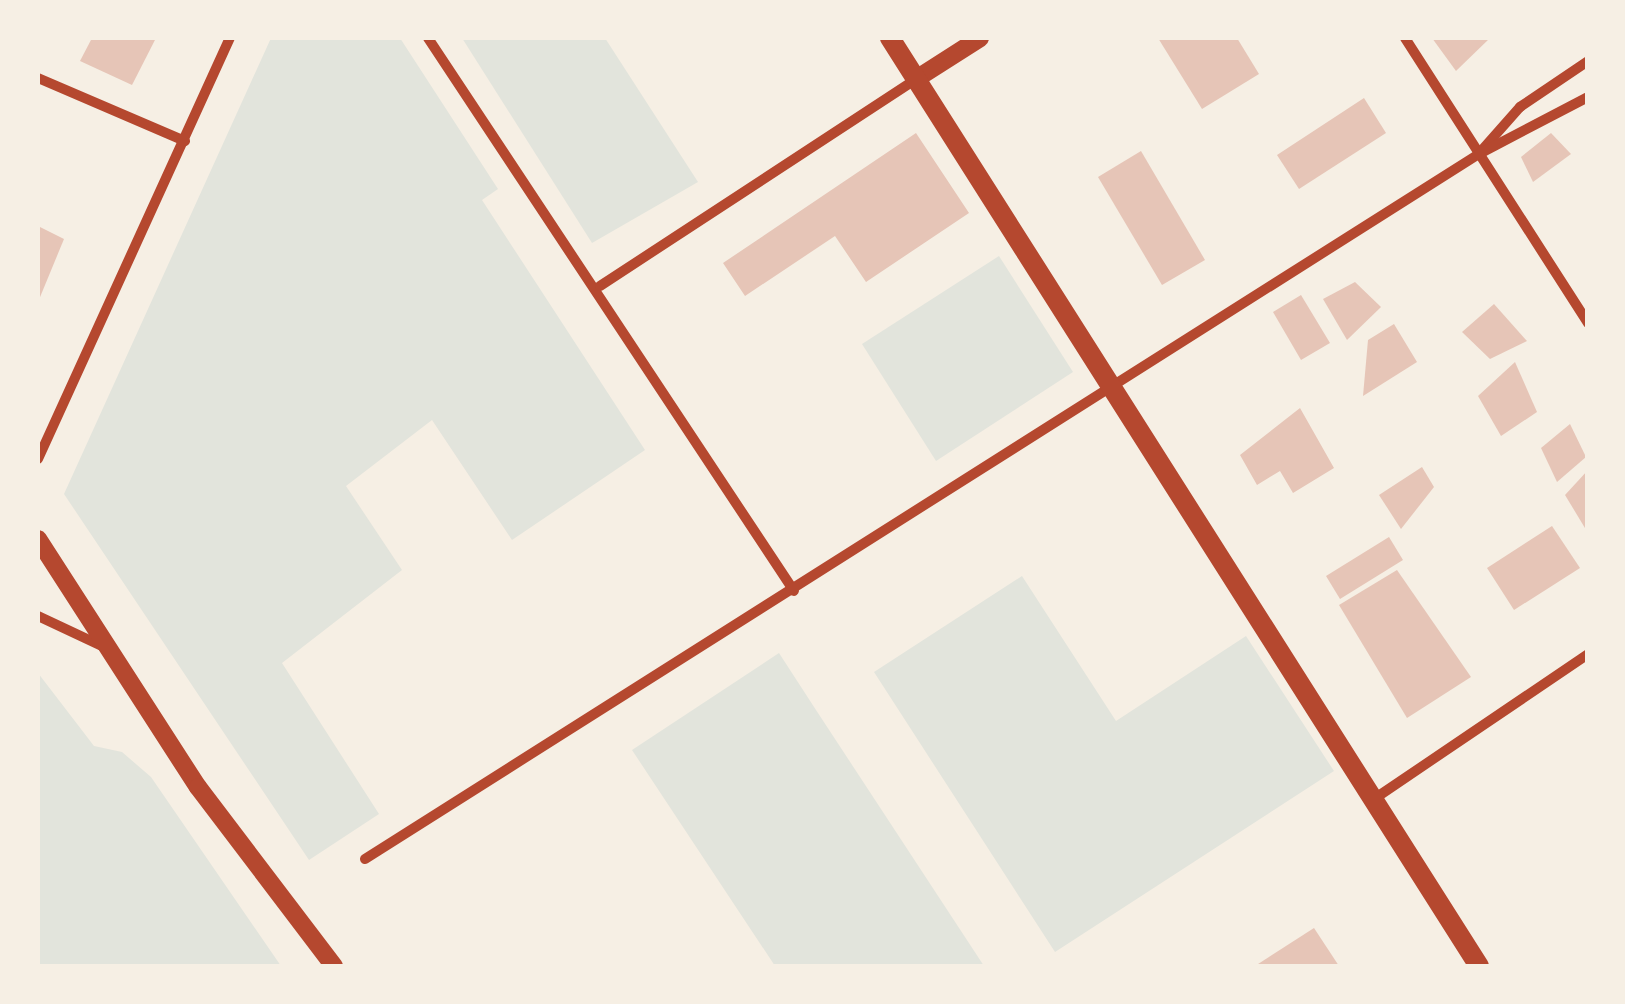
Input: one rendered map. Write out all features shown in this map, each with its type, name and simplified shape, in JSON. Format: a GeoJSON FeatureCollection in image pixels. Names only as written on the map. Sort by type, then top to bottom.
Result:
{"type":"FeatureCollection","features":[{"type":"Feature","properties":{"kind":"main road"},"geometry":{"type":"LineString","coordinates":[[890,38],[1480,966]]}},
{"type":"Feature","properties":{"kind":"street"},"geometry":{"type":"LineString","coordinates":[[38,459],[230,38]]}},
{"type":"Feature","properties":{"kind":"street"},"geometry":{"type":"LineString","coordinates":[[428,38],[600,286],[794,591]]}},
{"type":"Feature","properties":{"kind":"street"},"geometry":{"type":"LineString","coordinates":[[600,286],[980,38]]}},
{"type":"Feature","properties":{"kind":"street"},"geometry":{"type":"LineString","coordinates":[[1405,38],[1588,322]]}},
{"type":"Feature","properties":{"kind":"street"},"geometry":{"type":"LineString","coordinates":[[1479,154],[1520,107],[1588,61]]}},
{"type":"Feature","properties":{"kind":"street"},"geometry":{"type":"LineString","coordinates":[[38,78],[185,141]]}},
{"type":"Feature","properties":{"kind":"street"},"geometry":{"type":"LineString","coordinates":[[365,858],[794,591],[1479,154],[1588,96]]}},
{"type":"Feature","properties":{"kind":"street"},"geometry":{"type":"LineString","coordinates":[[38,539],[105,647],[334,966]]}},
{"type":"Feature","properties":{"kind":"street"},"geometry":{"type":"LineString","coordinates":[[38,616],[105,647]]}},
{"type":"Feature","properties":{"kind":"street"},"geometry":{"type":"LineString","coordinates":[[1374,799],[1588,654]]}},
{"type":"Feature","properties":{"kind":"shaded area"},"geometry":{"type":"Polygon","coordinates":[[[271,38],[400,38],[498,189],[482,200],[645,450],[512,540],[432,420],[346,486],[402,570],[282,663],[379,814],[309,860],[64,494],[271,38]]]}},
{"type":"Feature","properties":{"kind":"shaded area"},"geometry":{"type":"Polygon","coordinates":[[[462,38],[605,38],[698,182],[592,243],[462,38]]]}},
{"type":"Feature","properties":{"kind":"shaded area"},"geometry":{"type":"Polygon","coordinates":[[[999,256],[1073,372],[936,461],[862,344],[999,256]]]}},
{"type":"Feature","properties":{"kind":"shaded area"},"geometry":{"type":"Polygon","coordinates":[[[1022,576],[1116,721],[1246,636],[1334,771],[1055,952],[874,672],[1022,576]]]}},
{"type":"Feature","properties":{"kind":"shaded area"},"geometry":{"type":"Polygon","coordinates":[[[779,653],[984,966],[775,966],[632,750],[779,653]]]}},
{"type":"Feature","properties":{"kind":"shaded area"},"geometry":{"type":"Polygon","coordinates":[[[38,673],[94,746],[122,752],[151,777],[281,966],[38,966],[38,673]]]}},
{"type":"Feature","properties":{"kind":"building"},"geometry":{"type":"Polygon","coordinates":[[[92,38],[156,38],[132,85],[80,61],[92,38]]]}},
{"type":"Feature","properties":{"kind":"building"},"geometry":{"type":"Polygon","coordinates":[[[1158,38],[1237,38],[1259,74],[1202,109],[1158,38]]]}},
{"type":"Feature","properties":{"kind":"building"},"geometry":{"type":"Polygon","coordinates":[[[1432,38],[1490,38],[1456,71],[1432,38]]]}},
{"type":"Feature","properties":{"kind":"building"},"geometry":{"type":"Polygon","coordinates":[[[1364,98],[1386,133],[1299,189],[1277,155],[1364,98]]]}},
{"type":"Feature","properties":{"kind":"building"},"geometry":{"type":"Polygon","coordinates":[[[916,133],[969,213],[866,282],[835,236],[745,296],[723,263],[916,133]]]}},
{"type":"Feature","properties":{"kind":"building"},"geometry":{"type":"Polygon","coordinates":[[[1551,133],[1571,154],[1533,182],[1521,157],[1551,133]]]}},
{"type":"Feature","properties":{"kind":"building"},"geometry":{"type":"Polygon","coordinates":[[[1141,151],[1205,260],[1162,285],[1098,177],[1141,151]]]}},
{"type":"Feature","properties":{"kind":"building"},"geometry":{"type":"Polygon","coordinates":[[[38,226],[64,239],[38,302],[38,226]]]}},
{"type":"Feature","properties":{"kind":"building"},"geometry":{"type":"Polygon","coordinates":[[[1355,282],[1381,307],[1347,340],[1323,299],[1355,282]]]}},
{"type":"Feature","properties":{"kind":"building"},"geometry":{"type":"Polygon","coordinates":[[[1301,295],[1330,343],[1301,360],[1273,312],[1301,295]]]}},
{"type":"Feature","properties":{"kind":"building"},"geometry":{"type":"Polygon","coordinates":[[[1494,304],[1527,341],[1490,359],[1462,332],[1494,304]]]}},
{"type":"Feature","properties":{"kind":"building"},"geometry":{"type":"Polygon","coordinates":[[[1394,324],[1417,362],[1363,396],[1368,340],[1394,324]]]}},
{"type":"Feature","properties":{"kind":"building"},"geometry":{"type":"Polygon","coordinates":[[[1515,362],[1537,412],[1501,436],[1478,396],[1515,362]]]}},
{"type":"Feature","properties":{"kind":"building"},"geometry":{"type":"Polygon","coordinates":[[[1300,408],[1334,468],[1293,493],[1280,471],[1257,485],[1240,455],[1300,408]]]}},
{"type":"Feature","properties":{"kind":"building"},"geometry":{"type":"Polygon","coordinates":[[[1570,424],[1586,457],[1557,482],[1541,448],[1570,424]]]}},
{"type":"Feature","properties":{"kind":"building"},"geometry":{"type":"Polygon","coordinates":[[[1422,467],[1434,487],[1401,529],[1379,495],[1422,467]]]}},
{"type":"Feature","properties":{"kind":"building"},"geometry":{"type":"Polygon","coordinates":[[[1588,470],[1588,533],[1565,495],[1588,470]]]}},
{"type":"Feature","properties":{"kind":"building"},"geometry":{"type":"Polygon","coordinates":[[[1552,526],[1580,568],[1514,610],[1487,568],[1552,526]]]}},
{"type":"Feature","properties":{"kind":"building"},"geometry":{"type":"Polygon","coordinates":[[[1389,537],[1403,560],[1340,599],[1326,576],[1389,537]]]}},
{"type":"Feature","properties":{"kind":"building"},"geometry":{"type":"Polygon","coordinates":[[[1397,570],[1471,677],[1407,718],[1339,605],[1397,570]]]}},
{"type":"Feature","properties":{"kind":"building"},"geometry":{"type":"Polygon","coordinates":[[[1314,928],[1339,966],[1255,966],[1314,928]]]}}]}
